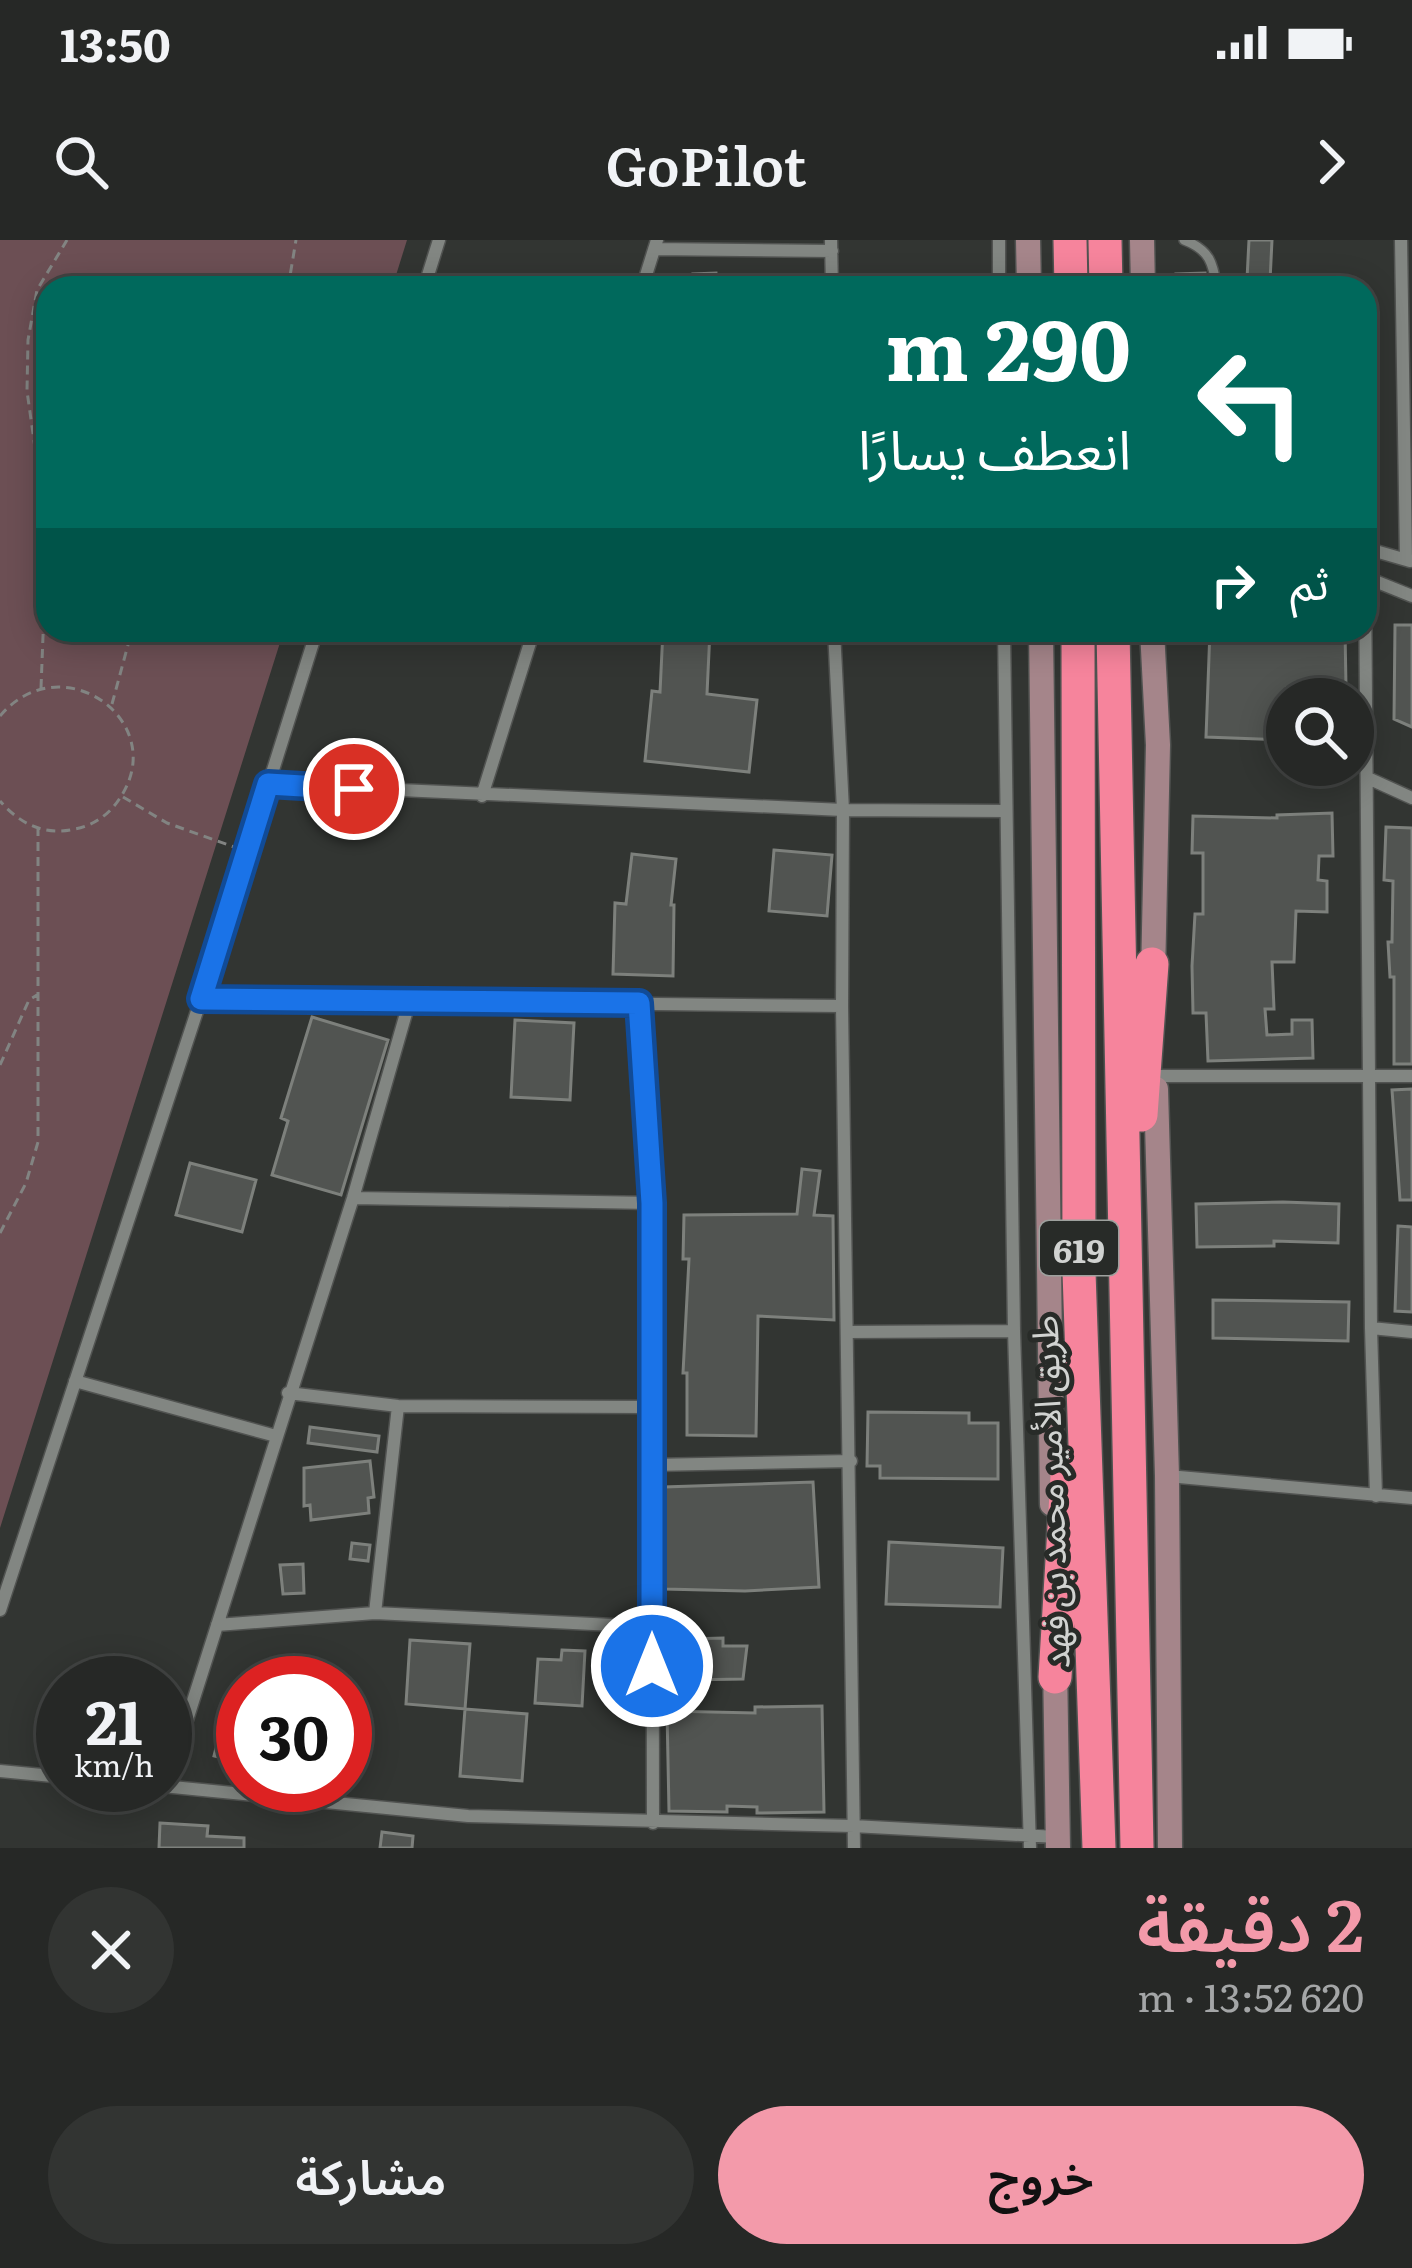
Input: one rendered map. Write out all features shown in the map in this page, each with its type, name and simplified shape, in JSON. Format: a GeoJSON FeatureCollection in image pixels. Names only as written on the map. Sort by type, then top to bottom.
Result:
{"type":"FeatureCollection","features":[{"type":"Feature","properties":{"kind":"highway"},"geometry":{"type":"LineString","coordinates":[[1070,240],[1071,276]]}},
{"type":"Feature","properties":{"kind":"highway"},"geometry":{"type":"LineString","coordinates":[[1106,240],[1106,276]]}},
{"type":"Feature","properties":{"kind":"highway","name":"طريق الأمير محمد بن فهد"},"geometry":{"type":"LineString","coordinates":[[1078,642],[1079,1272],[1099,1848]]}},
{"type":"Feature","properties":{"kind":"highway","name":"619"},"geometry":{"type":"LineString","coordinates":[[1113,642],[1137,1848]]}},
{"type":"Feature","properties":{"kind":"highway"},"geometry":{"type":"LineString","coordinates":[[1129,1453],[1152,964]]}},
{"type":"Feature","properties":{"kind":"highway"},"geometry":{"type":"LineString","coordinates":[[1055,1678],[1079,1272]]}},
{"type":"Feature","properties":{"kind":"main road"},"geometry":{"type":"LineString","coordinates":[[1028,240],[1029,276]]}},
{"type":"Feature","properties":{"kind":"main road"},"geometry":{"type":"LineString","coordinates":[[1142,240],[1143,276]]}},
{"type":"Feature","properties":{"kind":"main road"},"geometry":{"type":"LineString","coordinates":[[1041,642],[1058,1842]]}},
{"type":"Feature","properties":{"kind":"main road"},"geometry":{"type":"LineString","coordinates":[[1153,642],[1158,746],[1152,964],[1167,1476],[1170,1848]]}},
{"type":"Feature","properties":{"kind":"street"},"geometry":{"type":"LineString","coordinates":[[428,276],[439,240]]}},
{"type":"Feature","properties":{"kind":"street"},"geometry":{"type":"LineString","coordinates":[[999,240],[999,276]]}},
{"type":"Feature","properties":{"kind":"street"},"geometry":{"type":"LineString","coordinates":[[1377,551],[1409,560],[1401,240]]}},
{"type":"Feature","properties":{"kind":"street"},"geometry":{"type":"LineString","coordinates":[[646,276],[655,244],[831,246],[832,276]]}},
{"type":"Feature","properties":{"kind":"street"},"geometry":{"type":"LineString","coordinates":[[1377,582],[1412,596]]}},
{"type":"Feature","properties":{"kind":"street"},"geometry":{"type":"LineString","coordinates":[[0,1610],[313,642]]}},
{"type":"Feature","properties":{"kind":"street"},"geometry":{"type":"LineString","coordinates":[[482,796],[530,642]]}},
{"type":"Feature","properties":{"kind":"street"},"geometry":{"type":"LineString","coordinates":[[835,642],[844,810],[842,1006],[854,1848]]}},
{"type":"Feature","properties":{"kind":"street"},"geometry":{"type":"LineString","coordinates":[[1004,642],[1014,1331],[1030,1842]]}},
{"type":"Feature","properties":{"kind":"street"},"geometry":{"type":"LineString","coordinates":[[1367,642],[1368,678]]}},
{"type":"Feature","properties":{"kind":"street"},"geometry":{"type":"LineString","coordinates":[[1374,781],[1412,798]]}},
{"type":"Feature","properties":{"kind":"street"},"geometry":{"type":"LineString","coordinates":[[268,784],[844,810],[1006,811]]}},
{"type":"Feature","properties":{"kind":"street"},"geometry":{"type":"LineString","coordinates":[[1370,786],[1370,1328],[1376,1496]]}},
{"type":"Feature","properties":{"kind":"street"},"geometry":{"type":"LineString","coordinates":[[201,999],[842,1006]]}},
{"type":"Feature","properties":{"kind":"street"},"geometry":{"type":"LineString","coordinates":[[639,1003],[652,1203],[653,1823]]}},
{"type":"Feature","properties":{"kind":"street"},"geometry":{"type":"LineString","coordinates":[[192,1704],[409,1004]]}},
{"type":"Feature","properties":{"kind":"street"},"geometry":{"type":"LineString","coordinates":[[1156,1076],[1412,1076]]}},
{"type":"Feature","properties":{"kind":"street"},"geometry":{"type":"LineString","coordinates":[[352,1198],[652,1203]]}},
{"type":"Feature","properties":{"kind":"street"},"geometry":{"type":"LineString","coordinates":[[1370,1328],[1412,1332]]}},
{"type":"Feature","properties":{"kind":"street"},"geometry":{"type":"LineString","coordinates":[[848,1332],[1014,1331]]}},
{"type":"Feature","properties":{"kind":"street"},"geometry":{"type":"LineString","coordinates":[[75,1381],[276,1436]]}},
{"type":"Feature","properties":{"kind":"street"},"geometry":{"type":"LineString","coordinates":[[288,1393],[398,1406],[652,1407]]}},
{"type":"Feature","properties":{"kind":"street"},"geometry":{"type":"LineString","coordinates":[[376,1612],[398,1406]]}},
{"type":"Feature","properties":{"kind":"street"},"geometry":{"type":"LineString","coordinates":[[652,1465],[850,1461]]}},
{"type":"Feature","properties":{"kind":"street"},"geometry":{"type":"LineString","coordinates":[[1167,1476],[1412,1498]]}},
{"type":"Feature","properties":{"kind":"street"},"geometry":{"type":"LineString","coordinates":[[217,1625],[376,1612],[652,1627]]}},
{"type":"Feature","properties":{"kind":"street"},"geometry":{"type":"LineString","coordinates":[[0,1771],[36,1774]]}},
{"type":"Feature","properties":{"kind":"street"},"geometry":{"type":"LineString","coordinates":[[192,1789],[468,1816],[853,1826],[1058,1842]]}},
{"type":"Feature","properties":{"kind":"lane"},"geometry":{"type":"LineString","coordinates":[[1184,240],[1212,260],[1215,276]]}},
{"type":"Feature","properties":{"kind":"path"},"geometry":{"type":"LineString","coordinates":[[45,276],[67,240]]}},
{"type":"Feature","properties":{"kind":"path"},"geometry":{"type":"LineString","coordinates":[[290,276],[296,240]]}},
{"type":"Feature","properties":{"kind":"path"},"geometry":{"type":"LineString","coordinates":[[36,296],[28,340],[27,391],[36,455]]}},
{"type":"Feature","properties":{"kind":"path"},"geometry":{"type":"LineString","coordinates":[[41,688],[43,642]]}},
{"type":"Feature","properties":{"kind":"path"},"geometry":{"type":"LineString","coordinates":[[111,708],[128,642]]}},
{"type":"Feature","properties":{"kind":"path"},"geometry":{"type":"LineString","coordinates":[[0,716],[22,695],[41,688],[75,687],[111,708],[126,728],[133,754],[122,796],[107,814],[84,827],[38,829],[0,801]]}},
{"type":"Feature","properties":{"kind":"path"},"geometry":{"type":"LineString","coordinates":[[122,796],[167,823],[247,851]]}},
{"type":"Feature","properties":{"kind":"path"},"geometry":{"type":"LineString","coordinates":[[0,1233],[26,1183],[38,1142],[38,829]]}},
{"type":"Feature","properties":{"kind":"path"},"geometry":{"type":"LineString","coordinates":[[0,1065],[29,1000],[39,994]]}},
{"type":"Feature","properties":{"kind":"shaded area"},"geometry":{"type":"Polygon","coordinates":[[[0,240],[407,240],[396,276],[36,276],[36,642],[280,642],[0,1528],[0,240]]]}},
{"type":"Feature","properties":{"kind":"building"},"geometry":{"type":"Polygon","coordinates":[[[1249,240],[1272,240],[1270,276],[1247,276],[1249,240]]]}},
{"type":"Feature","properties":{"kind":"building"},"geometry":{"type":"Polygon","coordinates":[[[1395,625],[1412,625],[1412,727],[1394,719],[1395,625]]]}},
{"type":"Feature","properties":{"kind":"building"},"geometry":{"type":"Polygon","coordinates":[[[662,642],[709,642],[707,694],[757,700],[749,772],[645,761],[652,691],[660,692],[662,642]]]}},
{"type":"Feature","properties":{"kind":"building"},"geometry":{"type":"Polygon","coordinates":[[[1210,642],[1345,642],[1346,678],[1266,678],[1266,739],[1206,737],[1210,642]]]}},
{"type":"Feature","properties":{"kind":"building"},"geometry":{"type":"Polygon","coordinates":[[[1332,813],[1333,856],[1319,856],[1318,880],[1327,881],[1327,912],[1296,911],[1294,962],[1272,962],[1274,1009],[1265,1009],[1267,1035],[1292,1034],[1292,1020],[1312,1020],[1313,1058],[1208,1061],[1206,1013],[1193,1013],[1195,914],[1203,914],[1203,853],[1192,853],[1193,816],[1277,818],[1332,813]]]}},
{"type":"Feature","properties":{"kind":"building"},"geometry":{"type":"Polygon","coordinates":[[[1386,827],[1412,828],[1412,1064],[1394,1064],[1394,977],[1390,977],[1388,942],[1392,942],[1393,881],[1384,880],[1386,827]]]}},
{"type":"Feature","properties":{"kind":"building"},"geometry":{"type":"Polygon","coordinates":[[[774,850],[832,855],[827,916],[769,911],[774,850]]]}},
{"type":"Feature","properties":{"kind":"building"},"geometry":{"type":"Polygon","coordinates":[[[632,854],[676,859],[671,905],[673,976],[613,974],[615,903],[626,904],[632,854]]]}},
{"type":"Feature","properties":{"kind":"building"},"geometry":{"type":"Polygon","coordinates":[[[312,1017],[388,1040],[341,1195],[272,1175],[288,1121],[281,1118],[312,1017]]]}},
{"type":"Feature","properties":{"kind":"building"},"geometry":{"type":"Polygon","coordinates":[[[515,1020],[574,1023],[570,1100],[511,1097],[515,1020]]]}},
{"type":"Feature","properties":{"kind":"building"},"geometry":{"type":"Polygon","coordinates":[[[1412,1089],[1412,1200],[1400,1200],[1392,1090],[1412,1089]]]}},
{"type":"Feature","properties":{"kind":"building"},"geometry":{"type":"Polygon","coordinates":[[[190,1163],[256,1180],[242,1232],[176,1215],[190,1163]]]}},
{"type":"Feature","properties":{"kind":"building"},"geometry":{"type":"Polygon","coordinates":[[[802,1169],[820,1171],[814,1215],[833,1216],[834,1320],[758,1316],[756,1436],[687,1435],[687,1373],[683,1373],[689,1259],[683,1259],[684,1215],[797,1214],[802,1169]]]}},
{"type":"Feature","properties":{"kind":"building"},"geometry":{"type":"Polygon","coordinates":[[[1196,1204],[1339,1204],[1338,1243],[1274,1241],[1274,1246],[1197,1247],[1196,1204]]]}},
{"type":"Feature","properties":{"kind":"building"},"geometry":{"type":"Polygon","coordinates":[[[1398,1226],[1412,1227],[1412,1312],[1395,1311],[1398,1226]]]}},
{"type":"Feature","properties":{"kind":"building"},"geometry":{"type":"Polygon","coordinates":[[[1213,1300],[1349,1302],[1348,1341],[1213,1338],[1213,1300]]]}},
{"type":"Feature","properties":{"kind":"building"},"geometry":{"type":"Polygon","coordinates":[[[868,1412],[969,1413],[969,1423],[998,1423],[998,1479],[880,1478],[880,1466],[867,1466],[868,1412]]]}},
{"type":"Feature","properties":{"kind":"building"},"geometry":{"type":"Polygon","coordinates":[[[310,1427],[379,1436],[377,1452],[308,1443],[310,1427]]]}},
{"type":"Feature","properties":{"kind":"building"},"geometry":{"type":"Polygon","coordinates":[[[370,1461],[374,1497],[368,1498],[369,1513],[311,1520],[310,1505],[304,1506],[304,1468],[370,1461]]]}},
{"type":"Feature","properties":{"kind":"building"},"geometry":{"type":"Polygon","coordinates":[[[813,1482],[819,1587],[665,1589],[664,1487],[813,1482]]]}},
{"type":"Feature","properties":{"kind":"building"},"geometry":{"type":"Polygon","coordinates":[[[889,1542],[1003,1548],[1000,1607],[886,1604],[889,1542]]]}},
{"type":"Feature","properties":{"kind":"building"},"geometry":{"type":"Polygon","coordinates":[[[352,1543],[370,1545],[368,1561],[350,1559],[352,1543]]]}},
{"type":"Feature","properties":{"kind":"building"},"geometry":{"type":"Polygon","coordinates":[[[303,1564],[304,1593],[283,1594],[280,1565],[303,1564]]]}},
{"type":"Feature","properties":{"kind":"building"},"geometry":{"type":"Polygon","coordinates":[[[723,1638],[723,1646],[747,1646],[743,1679],[687,1680],[687,1639],[723,1638]]]}},
{"type":"Feature","properties":{"kind":"building"},"geometry":{"type":"Polygon","coordinates":[[[410,1640],[470,1644],[465,1709],[406,1704],[410,1640]]]}},
{"type":"Feature","properties":{"kind":"building"},"geometry":{"type":"Polygon","coordinates":[[[562,1650],[585,1651],[582,1706],[535,1703],[538,1659],[561,1660],[562,1650]]]}},
{"type":"Feature","properties":{"kind":"building"},"geometry":{"type":"Polygon","coordinates":[[[822,1706],[824,1812],[757,1813],[757,1807],[727,1806],[727,1812],[669,1811],[667,1711],[755,1713],[755,1707],[822,1706]]]}},
{"type":"Feature","properties":{"kind":"building"},"geometry":{"type":"Polygon","coordinates":[[[465,1709],[527,1714],[522,1781],[460,1776],[465,1709]]]}},
{"type":"Feature","properties":{"kind":"building"},"geometry":{"type":"Polygon","coordinates":[[[160,1823],[208,1826],[207,1836],[244,1838],[244,1848],[159,1848],[160,1823]]]}},
{"type":"Feature","properties":{"kind":"building"},"geometry":{"type":"Polygon","coordinates":[[[382,1832],[413,1836],[412,1848],[380,1848],[382,1832]]]}},
{"type":"Feature","properties":{"kind":"route"},"geometry":{"type":"LineString","coordinates":[[354,789],[268,784],[201,999],[639,1003],[652,1203],[652,1666]]}}]}
